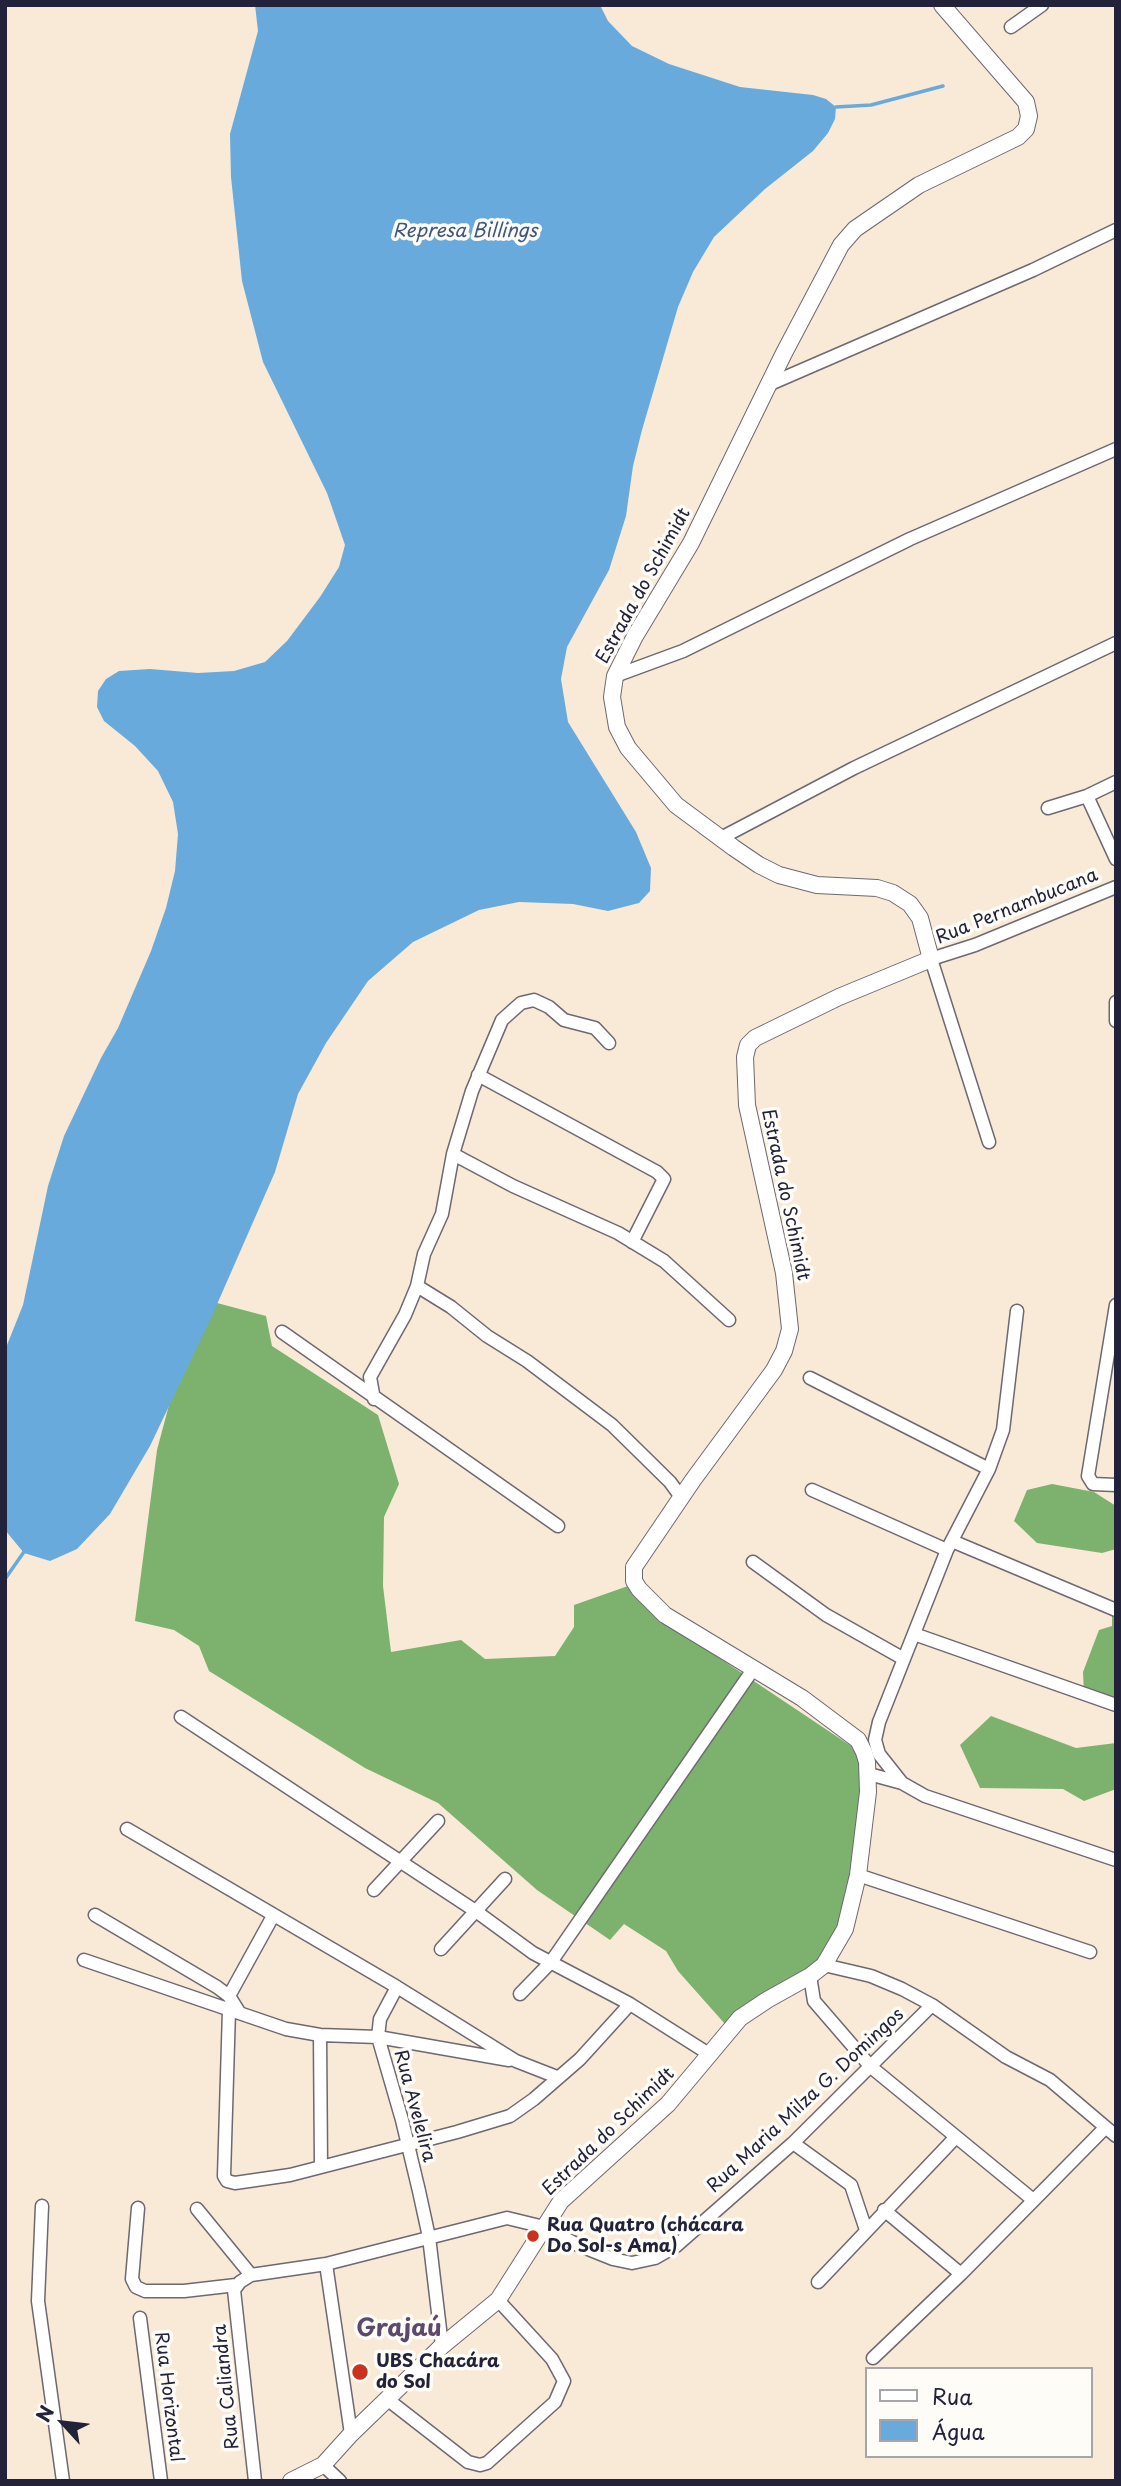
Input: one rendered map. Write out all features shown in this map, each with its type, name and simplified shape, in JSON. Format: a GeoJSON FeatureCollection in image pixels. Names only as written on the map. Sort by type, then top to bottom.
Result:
{"type":"FeatureCollection","features":[{"type":"Feature","properties":{"kind":"street","name":"Estrada do Schimidt"},"geometry":{"type":"LineString","coordinates":[[291,2481],[323,2465],[351,2434],[442,2346],[498,2300],[561,2200],[668,2104],[740,2018],[824,1965],[845,1929],[858,1875],[869,1774],[858,1740],[802,1698],[665,1615],[634,1581],[634,1567],[681,1497],[769,1378],[784,1351],[790,1329],[784,1273],[747,1105],[745,1057],[748,1045],[755,1038],[839,997],[931,959],[920,918],[910,904],[893,892],[877,888],[793,881],[759,865],[676,805],[628,748],[616,719],[612,697],[615,676],[635,636],[691,543],[841,245],[855,229],[919,185],[1018,136],[1026,129],[1030,116],[1026,102],[942,5]]}},
{"type":"Feature","properties":{"kind":"street"},"geometry":{"type":"LineString","coordinates":[[1011,27],[1042,5]]}},
{"type":"Feature","properties":{"kind":"street"},"geometry":{"type":"LineString","coordinates":[[770,384],[1033,270],[1116,230]]}},
{"type":"Feature","properties":{"kind":"street"},"geometry":{"type":"LineString","coordinates":[[615,676],[683,651],[910,539],[1116,449]]}},
{"type":"Feature","properties":{"kind":"street"},"geometry":{"type":"LineString","coordinates":[[721,838],[854,768],[1116,643]]}},
{"type":"Feature","properties":{"kind":"street"},"geometry":{"type":"LineString","coordinates":[[1048,807],[1087,796],[1116,782]]}},
{"type":"Feature","properties":{"kind":"street"},"geometry":{"type":"LineString","coordinates":[[1087,796],[1116,859]]}},
{"type":"Feature","properties":{"kind":"street","name":"Rua Pernambucana"},"geometry":{"type":"LineString","coordinates":[[931,959],[975,945],[1116,887]]}},
{"type":"Feature","properties":{"kind":"street"},"geometry":{"type":"LineString","coordinates":[[931,959],[989,1142]]}},
{"type":"Feature","properties":{"kind":"street"},"geometry":{"type":"LineString","coordinates":[[374,1399],[370,1377],[405,1315],[417,1286],[425,1254],[442,1214],[453,1154],[478,1075],[502,1020],[521,1003],[534,1000],[564,1020],[595,1028],[609,1043]]}},
{"type":"Feature","properties":{"kind":"street"},"geometry":{"type":"LineString","coordinates":[[1116,1002],[1116,1021]]}},
{"type":"Feature","properties":{"kind":"street"},"geometry":{"type":"LineString","coordinates":[[478,1075],[657,1172],[664,1179],[632,1242]]}},
{"type":"Feature","properties":{"kind":"street"},"geometry":{"type":"LineString","coordinates":[[453,1154],[513,1186],[632,1242],[664,1261],[729,1320]]}},
{"type":"Feature","properties":{"kind":"street"},"geometry":{"type":"LineString","coordinates":[[417,1286],[527,1361],[612,1425],[670,1482],[681,1497]]}},
{"type":"Feature","properties":{"kind":"street"},"geometry":{"type":"LineString","coordinates":[[1115,1309],[1088,1476],[1093,1484],[1116,1485]]}},
{"type":"Feature","properties":{"kind":"street"},"geometry":{"type":"LineString","coordinates":[[902,1783],[879,1754],[875,1740],[879,1722],[949,1546],[989,1469],[1003,1430],[1017,1311]]}},
{"type":"Feature","properties":{"kind":"street"},"geometry":{"type":"LineString","coordinates":[[282,1332],[558,1526]]}},
{"type":"Feature","properties":{"kind":"street"},"geometry":{"type":"LineString","coordinates":[[810,1378],[989,1469]]}},
{"type":"Feature","properties":{"kind":"street"},"geometry":{"type":"LineString","coordinates":[[1102,1393],[1116,1397]]}},
{"type":"Feature","properties":{"kind":"street"},"geometry":{"type":"LineString","coordinates":[[812,1490],[1116,1610]]}},
{"type":"Feature","properties":{"kind":"street"},"geometry":{"type":"LineString","coordinates":[[752,1562],[826,1615],[904,1659]]}},
{"type":"Feature","properties":{"kind":"street"},"geometry":{"type":"LineString","coordinates":[[914,1634],[1116,1705]]}},
{"type":"Feature","properties":{"kind":"street"},"geometry":{"type":"LineString","coordinates":[[520,1994],[551,1962],[754,1668]]}},
{"type":"Feature","properties":{"kind":"street"},"geometry":{"type":"LineString","coordinates":[[181,1717],[477,1912],[533,1953],[631,2004],[709,2054]]}},
{"type":"Feature","properties":{"kind":"street"},"geometry":{"type":"LineString","coordinates":[[869,1774],[902,1783],[925,1796],[1116,1860]]}},
{"type":"Feature","properties":{"kind":"street"},"geometry":{"type":"LineString","coordinates":[[374,1890],[438,1821]]}},
{"type":"Feature","properties":{"kind":"street"},"geometry":{"type":"LineString","coordinates":[[127,1829],[397,1987],[516,2061],[557,2077]]}},
{"type":"Feature","properties":{"kind":"street"},"geometry":{"type":"LineString","coordinates":[[858,1875],[1090,1952]]}},
{"type":"Feature","properties":{"kind":"street"},"geometry":{"type":"LineString","coordinates":[[441,1949],[505,1879]]}},
{"type":"Feature","properties":{"kind":"street"},"geometry":{"type":"LineString","coordinates":[[95,1915],[233,2006]]}},
{"type":"Feature","properties":{"kind":"street"},"geometry":{"type":"LineString","coordinates":[[273,1916],[233,2006],[225,2179],[235,2183],[264,2180],[457,2132],[510,2116],[534,2099],[595,2044],[631,2004]]}},
{"type":"Feature","properties":{"kind":"street"},"geometry":{"type":"LineString","coordinates":[[84,1961],[233,2006],[286,2029],[320,2035],[377,2037],[516,2061]]}},
{"type":"Feature","properties":{"kind":"street"},"geometry":{"type":"LineString","coordinates":[[824,1965],[871,1976],[932,2005],[1006,2057],[1050,2080],[1104,2129],[1116,2136]]}},
{"type":"Feature","properties":{"kind":"street"},"geometry":{"type":"LineString","coordinates":[[810,1976],[814,2001],[871,2067],[1032,2200]]}},
{"type":"Feature","properties":{"kind":"street","name":"Rua Avelelira"},"geometry":{"type":"LineString","coordinates":[[397,1987],[380,2019],[377,2037],[408,2144],[429,2237],[442,2346]]}},
{"type":"Feature","properties":{"kind":"street","name":"Rua Maria Milza G. Domingos"},"geometry":{"type":"LineString","coordinates":[[235,2287],[251,2275],[326,2264],[507,2218],[544,2227],[613,2259],[632,2263],[655,2258],[676,2246],[793,2143],[932,2005]]}},
{"type":"Feature","properties":{"kind":"street"},"geometry":{"type":"LineString","coordinates":[[320,2035],[320,2166]]}},
{"type":"Feature","properties":{"kind":"street"},"geometry":{"type":"LineString","coordinates":[[873,2358],[961,2274],[1104,2129]]}},
{"type":"Feature","properties":{"kind":"street"},"geometry":{"type":"LineString","coordinates":[[818,2282],[955,2138]]}},
{"type":"Feature","properties":{"kind":"street"},"geometry":{"type":"LineString","coordinates":[[793,2143],[851,2185],[866,2230]]}},
{"type":"Feature","properties":{"kind":"street"},"geometry":{"type":"LineString","coordinates":[[42,2206],[38,2301],[63,2481]]}},
{"type":"Feature","properties":{"kind":"street"},"geometry":{"type":"LineString","coordinates":[[138,2208],[132,2279],[136,2287],[145,2291],[184,2291],[235,2287]]}},
{"type":"Feature","properties":{"kind":"street"},"geometry":{"type":"LineString","coordinates":[[197,2209],[251,2275]]}},
{"type":"Feature","properties":{"kind":"street"},"geometry":{"type":"LineString","coordinates":[[884,2210],[961,2274]]}},
{"type":"Feature","properties":{"kind":"street"},"geometry":{"type":"LineString","coordinates":[[326,2264],[351,2434]]}},
{"type":"Feature","properties":{"kind":"street","name":"Rua Caliandra"},"geometry":{"type":"LineString","coordinates":[[235,2287],[255,2481]]}},
{"type":"Feature","properties":{"kind":"street"},"geometry":{"type":"LineString","coordinates":[[387,2399],[473,2465],[486,2463],[555,2402],[564,2381],[552,2360],[498,2300]]}},
{"type":"Feature","properties":{"kind":"street","name":"Rua Horizontal"},"geometry":{"type":"LineString","coordinates":[[140,2318],[161,2481]]}},
{"type":"Feature","properties":{"kind":"street"},"geometry":{"type":"LineString","coordinates":[[323,2465],[340,2481]]}},
{"type":"Feature","properties":{"kind":"green space"},"geometry":{"type":"Polygon","coordinates":[[[217,1303],[266,1316],[272,1346],[378,1415],[399,1484],[384,1517],[383,1586],[391,1652],[461,1640],[485,1659],[555,1656],[574,1627],[574,1605],[628,1586],[655,1615],[851,1746],[863,1764],[856,1838],[845,1902],[827,1955],[809,1974],[725,2024],[678,1971],[666,1951],[624,1924],[610,1940],[537,1890],[438,1803],[365,1768],[209,1671],[199,1646],[174,1630],[135,1621],[157,1450],[169,1405],[217,1303]]]}},
{"type":"Feature","properties":{"kind":"green space"},"geometry":{"type":"Polygon","coordinates":[[[1052,1484],[1094,1492],[1116,1506],[1116,1549],[1102,1553],[1037,1543],[1014,1521],[1027,1490],[1052,1484]]]}},
{"type":"Feature","properties":{"kind":"green space"},"geometry":{"type":"Polygon","coordinates":[[[1116,1604],[1116,1703],[1084,1694],[1083,1672],[1099,1630],[1112,1626],[1112,1610],[1116,1604]]]}},
{"type":"Feature","properties":{"kind":"green space"},"geometry":{"type":"Polygon","coordinates":[[[991,1716],[1076,1748],[1116,1743],[1116,1789],[1084,1801],[1063,1789],[980,1788],[960,1745],[991,1716]]]}},
{"type":"Feature","properties":{"kind":"water","name":"Represa Billings"},"geometry":{"type":"Polygon","coordinates":[[[255,5],[600,5],[608,21],[632,46],[669,64],[740,87],[813,95],[826,99],[836,107],[835,119],[828,133],[813,151],[765,189],[714,237],[693,272],[678,307],[642,430],[633,466],[626,516],[609,570],[567,647],[561,679],[568,722],[636,832],[651,868],[650,891],[639,903],[608,911],[573,904],[519,902],[479,910],[413,942],[368,981],[326,1043],[298,1094],[275,1172],[211,1318],[150,1446],[110,1514],[77,1549],[50,1561],[24,1553],[5,1530],[5,1350],[23,1305],[48,1186],[64,1136],[118,1028],[166,908],[175,871],[178,834],[173,802],[158,771],[135,746],[104,721],[97,707],[98,691],[106,679],[119,671],[234,671],[265,662],[287,641],[320,597],[339,567],[345,545],[327,493],[263,362],[242,281],[231,177],[230,134],[258,31],[255,5]]]}},
{"type":"Feature","properties":{"kind":"waterway"},"geometry":{"type":"LineString","coordinates":[[836,107],[871,105],[943,86]]}},
{"type":"Feature","properties":{"kind":"waterway"},"geometry":{"type":"LineString","coordinates":[[5,1579],[26,1549]]}},
{"type":"Feature","properties":{"kind":"place","name":"Rua Quatro (chácara Do Sol-s Ama)"},"geometry":{"type":"Point","coordinates":[533,2236]}},
{"type":"Feature","properties":{"kind":"place","name":"UBS Chacára do Sol"},"geometry":{"type":"Point","coordinates":[360,2372]}},
{"type":"Feature","properties":{"kind":"district","name":"Grajaú"},"geometry":{"type":"Point","coordinates":[399,2329]}}]}
